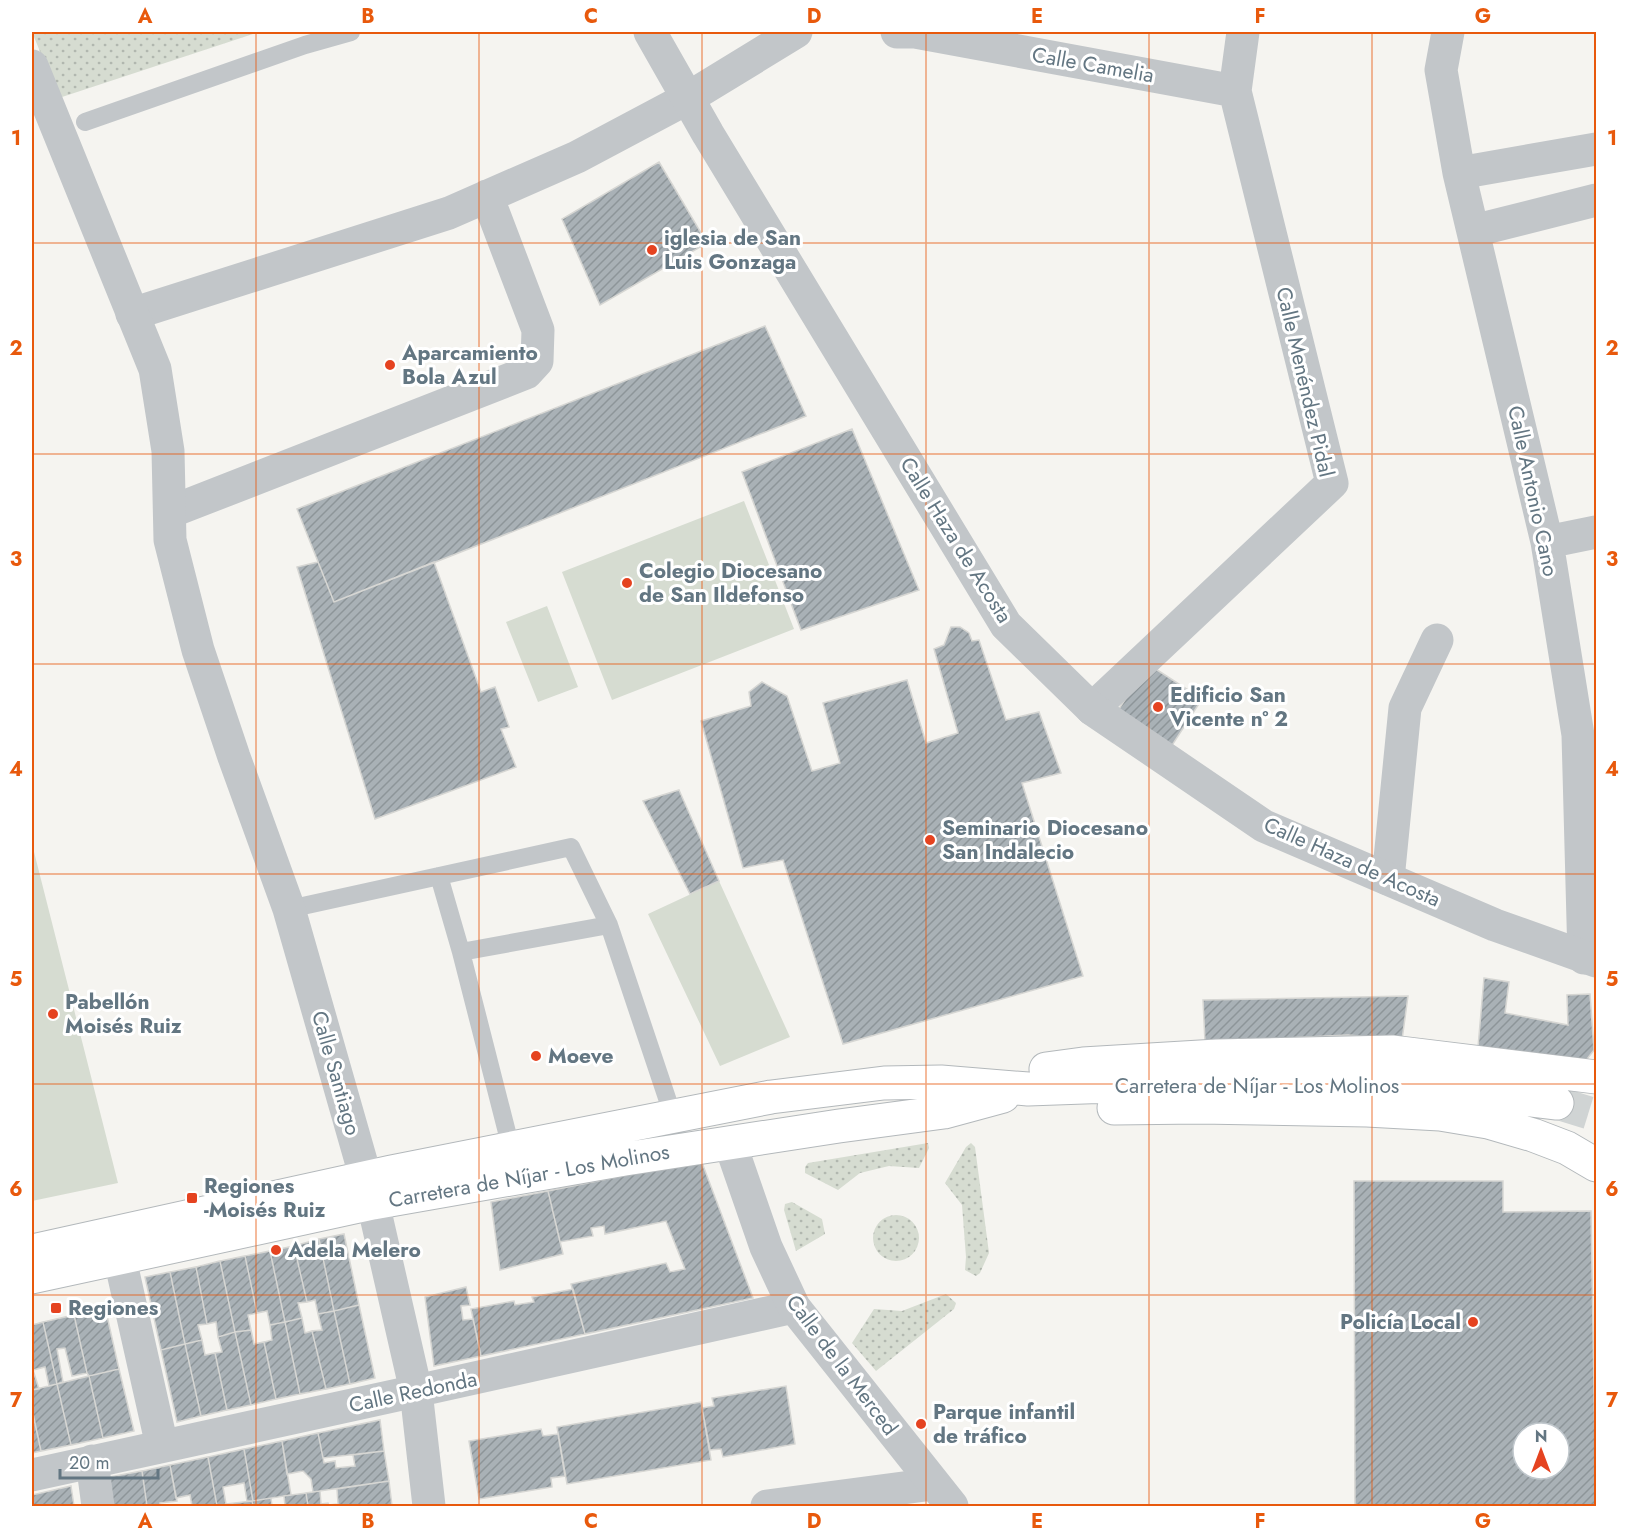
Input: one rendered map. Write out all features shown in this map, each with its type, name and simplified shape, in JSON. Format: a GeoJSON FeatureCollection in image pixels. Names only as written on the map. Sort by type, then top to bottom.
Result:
{"type":"FeatureCollection","features":[{"type":"Feature","properties":{"kind":"main road"},"geometry":{"type":"LineString","coordinates":[[943,1097],[1083,1065],[1217,1056],[1392,1052],[1596,1077]]}},
{"type":"Feature","properties":{"kind":"main road","name":"Carretera de Níjar - Los Molinos"},"geometry":{"type":"LineString","coordinates":[[32,1251],[369,1190],[439,1192],[730,1143],[943,1097],[1028,1089],[1224,1082],[1382,1082],[1557,1103]]}},
{"type":"Feature","properties":{"kind":"main road","name":"Carretera de Níjar - Los Molinos"},"geometry":{"type":"LineString","coordinates":[[32,1277],[120,1259],[511,1148],[782,1096],[884,1083],[943,1097]]}},
{"type":"Feature","properties":{"kind":"main road"},"geometry":{"type":"LineString","coordinates":[[943,1097],[1440,1114],[1488,1122],[1533,1135],[1567,1148],[1596,1165]]}},
{"type":"Feature","properties":{"kind":"street","name":"Calle Haza de Acosta"},"geometry":{"type":"LineString","coordinates":[[650,32],[1006,624],[1092,710],[1264,826],[1495,925],[1592,962]]}},
{"type":"Feature","properties":{"kind":"street"},"geometry":{"type":"LineString","coordinates":[[132,314],[449,213],[577,158],[688,98],[796,32]]}},
{"type":"Feature","properties":{"kind":"street","name":"Calle Camelia"},"geometry":{"type":"LineString","coordinates":[[909,32],[1235,91]]}},
{"type":"Feature","properties":{"kind":"street","name":"Calle Menéndez Pidal"},"geometry":{"type":"LineString","coordinates":[[1092,710],[1332,483],[1235,91],[1243,32]]}},
{"type":"Feature","properties":{"kind":"street","name":"Calle Antonio Cano"},"geometry":{"type":"LineString","coordinates":[[1448,32],[1441,70],[1459,173],[1547,542],[1578,735],[1592,962]]}},
{"type":"Feature","properties":{"kind":"street","name":"Calle Santiago"},"geometry":{"type":"LineString","coordinates":[[32,66],[155,369],[168,451],[170,540],[198,651],[289,909],[369,1190],[416,1391],[429,1506]]}},
{"type":"Feature","properties":{"kind":"street"},"geometry":{"type":"LineString","coordinates":[[1459,173],[1596,149]]}},
{"type":"Feature","properties":{"kind":"street"},"geometry":{"type":"LineString","coordinates":[[170,512],[526,373],[537,361],[538,330],[487,196]]}},
{"type":"Feature","properties":{"kind":"street"},"geometry":{"type":"LineString","coordinates":[[1473,231],[1596,200]]}},
{"type":"Feature","properties":{"kind":"street"},"geometry":{"type":"LineString","coordinates":[[1547,542],[1596,532]]}},
{"type":"Feature","properties":{"kind":"street"},"geometry":{"type":"LineString","coordinates":[[1388,879],[1405,708],[1437,640]]}},
{"type":"Feature","properties":{"kind":"street","name":"Calle de la Merced"},"geometry":{"type":"LineString","coordinates":[[730,1143],[766,1247],[794,1307],[943,1495]]}},
{"type":"Feature","properties":{"kind":"street"},"geometry":{"type":"LineString","coordinates":[[120,1259],[162,1446]]}},
{"type":"Feature","properties":{"kind":"street","name":"Calle Redonda"},"geometry":{"type":"LineString","coordinates":[[32,1475],[794,1307]]}},
{"type":"Feature","properties":{"kind":"street"},"geometry":{"type":"LineString","coordinates":[[92,1461],[98,1506]]}},
{"type":"Feature","properties":{"kind":"street"},"geometry":{"type":"LineString","coordinates":[[767,1506],[943,1495]]}},
{"type":"Feature","properties":{"kind":"lane"},"geometry":{"type":"LineString","coordinates":[[85,122],[305,45],[351,32]]}},
{"type":"Feature","properties":{"kind":"lane"},"geometry":{"type":"LineString","coordinates":[[289,909],[571,847],[609,925],[659,1074],[666,1118],[646,1140],[551,1159],[439,1192]]}},
{"type":"Feature","properties":{"kind":"lane"},"geometry":{"type":"LineString","coordinates":[[439,876],[461,952],[511,1148]]}},
{"type":"Feature","properties":{"kind":"lane"},"geometry":{"type":"LineString","coordinates":[[461,952],[609,925]]}},
{"type":"Feature","properties":{"kind":"shaded area"},"geometry":{"type":"Polygon","coordinates":[[[32,32],[259,32],[59,98],[32,32]]]}},
{"type":"Feature","properties":{"kind":"shaded area"},"geometry":{"type":"Polygon","coordinates":[[[744,501],[794,629],[612,700],[562,572],[744,501]]]}},
{"type":"Feature","properties":{"kind":"shaded area"},"geometry":{"type":"Polygon","coordinates":[[[547,606],[578,687],[538,702],[506,622],[547,606]]]}},
{"type":"Feature","properties":{"kind":"shaded area","name":"Pabellón Moisés Ruiz"},"geometry":{"type":"Polygon","coordinates":[[[32,844],[118,1183],[32,1201],[32,844]]]}},
{"type":"Feature","properties":{"kind":"shaded area"},"geometry":{"type":"Polygon","coordinates":[[[719,881],[790,1037],[720,1066],[648,914],[719,881]]]}},
{"type":"Feature","properties":{"kind":"shaded area"},"geometry":{"type":"Polygon","coordinates":[[[928,1143],[929,1148],[919,1168],[889,1166],[860,1173],[838,1190],[805,1173],[808,1163],[928,1143]]]}},
{"type":"Feature","properties":{"kind":"shaded area"},"geometry":{"type":"Polygon","coordinates":[[[971,1143],[975,1147],[989,1253],[980,1273],[976,1276],[965,1270],[962,1205],[945,1183],[966,1147],[971,1143]]]}},
{"type":"Feature","properties":{"kind":"shaded area"},"geometry":{"type":"Polygon","coordinates":[[[792,1202],[822,1219],[825,1234],[796,1251],[784,1210],[785,1204],[792,1202]]]}},
{"type":"Feature","properties":{"kind":"shaded area"},"geometry":{"type":"Polygon","coordinates":[[[896,1215],[912,1222],[919,1238],[912,1254],[896,1261],[880,1254],[873,1238],[880,1222],[896,1215]]]}},
{"type":"Feature","properties":{"kind":"shaded area"},"geometry":{"type":"Polygon","coordinates":[[[946,1294],[956,1303],[954,1309],[876,1371],[852,1343],[874,1309],[902,1311],[946,1294]]]}},
{"type":"Feature","properties":{"kind":"building"},"geometry":{"type":"Polygon","coordinates":[[[659,162],[707,243],[600,305],[562,219],[659,162]]]}},
{"type":"Feature","properties":{"kind":"building"},"geometry":{"type":"Polygon","coordinates":[[[765,326],[806,416],[334,602],[297,509],[765,326]]]}},
{"type":"Feature","properties":{"kind":"building"},"geometry":{"type":"Polygon","coordinates":[[[852,429],[919,590],[801,630],[742,472],[852,429]]]}},
{"type":"Feature","properties":{"kind":"building"},"geometry":{"type":"Polygon","coordinates":[[[318,562],[334,602],[434,562],[481,692],[495,687],[509,727],[501,729],[516,767],[375,819],[297,567],[318,562]]]}},
{"type":"Feature","properties":{"kind":"building","name":"Seminario Diocesano San Indalecio"},"geometry":{"type":"Polygon","coordinates":[[[951,627],[960,627],[969,633],[972,641],[979,640],[1006,720],[1039,712],[1061,773],[1022,783],[1083,976],[843,1044],[783,860],[743,868],[701,721],[751,706],[749,692],[762,682],[787,696],[812,771],[840,763],[823,703],[907,680],[926,743],[958,733],[934,649],[944,645],[951,627]]]}},
{"type":"Feature","properties":{"kind":"building","name":"Edificio San Vicente nº 2"},"geometry":{"type":"Polygon","coordinates":[[[1148,664],[1202,699],[1169,750],[1115,715],[1148,664]]]}},
{"type":"Feature","properties":{"kind":"building"},"geometry":{"type":"Polygon","coordinates":[[[679,790],[719,881],[690,894],[643,801],[679,790]]]}},
{"type":"Feature","properties":{"kind":"building"},"geometry":{"type":"Polygon","coordinates":[[[1484,978],[1509,982],[1505,1013],[1568,1025],[1567,995],[1590,994],[1594,1050],[1584,1063],[1478,1047],[1484,978]]]}},
{"type":"Feature","properties":{"kind":"building"},"geometry":{"type":"Polygon","coordinates":[[[1408,996],[1402,1040],[1348,1035],[1205,1042],[1203,1000],[1408,996]]]}},
{"type":"Feature","properties":{"kind":"building"},"geometry":{"type":"Polygon","coordinates":[[[701,1160],[753,1298],[585,1334],[571,1284],[666,1263],[670,1272],[685,1269],[666,1221],[605,1234],[604,1226],[591,1228],[593,1236],[560,1242],[548,1191],[701,1160]]]}},
{"type":"Feature","properties":{"kind":"building","name":"Policía Local"},"geometry":{"type":"Polygon","coordinates":[[[1354,1181],[1503,1181],[1503,1212],[1591,1211],[1596,1506],[1355,1506],[1354,1181]]]}},
{"type":"Feature","properties":{"kind":"building"},"geometry":{"type":"Polygon","coordinates":[[[548,1191],[563,1254],[500,1270],[491,1202],[548,1191]]]}},
{"type":"Feature","properties":{"kind":"building"},"geometry":{"type":"Polygon","coordinates":[[[344,1234],[359,1305],[334,1311],[319,1239],[344,1234]]]}},
{"type":"Feature","properties":{"kind":"building"},"geometry":{"type":"Polygon","coordinates":[[[319,1239],[334,1311],[318,1314],[315,1300],[307,1302],[294,1246],[319,1239]]]}},
{"type":"Feature","properties":{"kind":"building"},"geometry":{"type":"Polygon","coordinates":[[[294,1246],[307,1302],[298,1303],[302,1318],[285,1322],[270,1251],[294,1246]]]}},
{"type":"Feature","properties":{"kind":"building"},"geometry":{"type":"Polygon","coordinates":[[[270,1251],[285,1322],[270,1325],[267,1311],[257,1313],[245,1256],[270,1251]]]}},
{"type":"Feature","properties":{"kind":"building"},"geometry":{"type":"Polygon","coordinates":[[[245,1256],[257,1313],[248,1315],[251,1330],[235,1332],[220,1261],[245,1256]]]}},
{"type":"Feature","properties":{"kind":"building"},"geometry":{"type":"Polygon","coordinates":[[[220,1261],[235,1332],[218,1337],[216,1322],[207,1324],[196,1267],[220,1261]]]}},
{"type":"Feature","properties":{"kind":"building"},"geometry":{"type":"Polygon","coordinates":[[[196,1267],[207,1324],[198,1325],[202,1340],[185,1344],[170,1272],[196,1267]]]}},
{"type":"Feature","properties":{"kind":"building"},"geometry":{"type":"Polygon","coordinates":[[[170,1272],[185,1344],[161,1350],[145,1277],[170,1272]]]}},
{"type":"Feature","properties":{"kind":"building"},"geometry":{"type":"Polygon","coordinates":[[[466,1287],[470,1305],[461,1306],[463,1320],[473,1319],[481,1356],[434,1366],[425,1297],[466,1287]]]}},
{"type":"Feature","properties":{"kind":"building"},"geometry":{"type":"Polygon","coordinates":[[[573,1289],[585,1334],[481,1356],[471,1309],[514,1301],[515,1305],[534,1302],[532,1297],[573,1289]]]}},
{"type":"Feature","properties":{"kind":"building"},"geometry":{"type":"Polygon","coordinates":[[[359,1305],[375,1378],[350,1384],[334,1311],[359,1305]]]}},
{"type":"Feature","properties":{"kind":"building"},"geometry":{"type":"Polygon","coordinates":[[[105,1307],[119,1369],[89,1376],[74,1315],[105,1307]]]}},
{"type":"Feature","properties":{"kind":"building"},"geometry":{"type":"Polygon","coordinates":[[[334,1311],[350,1384],[326,1389],[312,1331],[322,1330],[318,1314],[334,1311]]]}},
{"type":"Feature","properties":{"kind":"building"},"geometry":{"type":"Polygon","coordinates":[[[74,1315],[87,1373],[72,1376],[65,1348],[57,1349],[63,1382],[57,1384],[43,1322],[74,1315]]]}},
{"type":"Feature","properties":{"kind":"building"},"geometry":{"type":"Polygon","coordinates":[[[302,1318],[305,1333],[312,1331],[326,1389],[300,1394],[285,1322],[302,1318]]]}},
{"type":"Feature","properties":{"kind":"building"},"geometry":{"type":"Polygon","coordinates":[[[43,1322],[57,1384],[49,1386],[45,1367],[33,1370],[39,1389],[32,1390],[32,1325],[43,1322]]]}},
{"type":"Feature","properties":{"kind":"building"},"geometry":{"type":"Polygon","coordinates":[[[285,1322],[300,1394],[276,1399],[264,1342],[272,1340],[270,1325],[285,1322]]]}},
{"type":"Feature","properties":{"kind":"building"},"geometry":{"type":"Polygon","coordinates":[[[251,1330],[254,1344],[264,1342],[276,1399],[251,1405],[235,1332],[251,1330]]]}},
{"type":"Feature","properties":{"kind":"building"},"geometry":{"type":"Polygon","coordinates":[[[235,1332],[251,1405],[227,1410],[215,1353],[222,1352],[218,1337],[235,1332]]]}},
{"type":"Feature","properties":{"kind":"building"},"geometry":{"type":"Polygon","coordinates":[[[202,1340],[205,1355],[215,1353],[227,1410],[201,1416],[185,1344],[202,1340]]]}},
{"type":"Feature","properties":{"kind":"building"},"geometry":{"type":"Polygon","coordinates":[[[185,1344],[201,1416],[177,1422],[161,1350],[185,1344]]]}},
{"type":"Feature","properties":{"kind":"building"},"geometry":{"type":"Polygon","coordinates":[[[119,1369],[134,1431],[103,1438],[89,1376],[119,1369]]]}},
{"type":"Feature","properties":{"kind":"building"},"geometry":{"type":"Polygon","coordinates":[[[89,1376],[103,1438],[71,1445],[57,1384],[89,1376]]]}},
{"type":"Feature","properties":{"kind":"building"},"geometry":{"type":"Polygon","coordinates":[[[57,1384],[71,1445],[41,1451],[32,1409],[32,1390],[57,1384]]]}},
{"type":"Feature","properties":{"kind":"building"},"geometry":{"type":"Polygon","coordinates":[[[786,1386],[795,1444],[723,1457],[721,1449],[710,1450],[702,1408],[714,1406],[712,1398],[786,1386]]]}},
{"type":"Feature","properties":{"kind":"building"},"geometry":{"type":"Polygon","coordinates":[[[701,1402],[711,1460],[567,1484],[557,1427],[701,1402]]]}},
{"type":"Feature","properties":{"kind":"building"},"geometry":{"type":"Polygon","coordinates":[[[34,1419],[41,1451],[32,1453],[32,1420],[34,1419]]]}},
{"type":"Feature","properties":{"kind":"building"},"geometry":{"type":"Polygon","coordinates":[[[380,1420],[384,1451],[323,1458],[318,1433],[380,1420]]]}},
{"type":"Feature","properties":{"kind":"building"},"geometry":{"type":"Polygon","coordinates":[[[541,1429],[543,1436],[558,1434],[565,1476],[551,1478],[552,1487],[479,1499],[469,1441],[541,1429]]]}},
{"type":"Feature","properties":{"kind":"building"},"geometry":{"type":"Polygon","coordinates":[[[318,1433],[324,1463],[335,1461],[336,1468],[355,1466],[353,1455],[384,1451],[389,1481],[313,1492],[311,1479],[303,1471],[287,1474],[282,1441],[318,1433]]]}},
{"type":"Feature","properties":{"kind":"building"},"geometry":{"type":"Polygon","coordinates":[[[282,1441],[291,1495],[253,1501],[244,1449],[282,1441]]]}},
{"type":"Feature","properties":{"kind":"building"},"geometry":{"type":"Polygon","coordinates":[[[244,1449],[253,1501],[247,1501],[244,1483],[223,1487],[226,1504],[217,1506],[208,1457],[244,1449]]]}},
{"type":"Feature","properties":{"kind":"building"},"geometry":{"type":"Polygon","coordinates":[[[208,1457],[217,1506],[192,1506],[190,1495],[176,1498],[170,1465],[208,1457]]]}},
{"type":"Feature","properties":{"kind":"building"},"geometry":{"type":"Polygon","coordinates":[[[170,1465],[177,1501],[160,1503],[160,1506],[147,1506],[142,1471],[170,1465]]]}},
{"type":"Feature","properties":{"kind":"building"},"geometry":{"type":"Polygon","coordinates":[[[142,1471],[147,1506],[113,1506],[109,1477],[142,1471]]]}},
{"type":"Feature","properties":{"kind":"building"},"geometry":{"type":"Polygon","coordinates":[[[389,1481],[392,1506],[329,1506],[338,1504],[337,1489],[389,1481]]]}},
{"type":"Feature","properties":{"kind":"building"},"geometry":{"type":"Polygon","coordinates":[[[71,1486],[74,1506],[32,1506],[32,1495],[71,1486]]]}},
{"type":"Feature","properties":{"kind":"building"},"geometry":{"type":"Polygon","coordinates":[[[320,1491],[321,1504],[328,1503],[329,1506],[308,1506],[306,1493],[320,1491]]]}},
{"type":"Feature","properties":{"kind":"building"},"geometry":{"type":"Polygon","coordinates":[[[306,1493],[308,1506],[285,1506],[284,1496],[306,1493]]]}},
{"type":"Feature","properties":{"kind":"building"},"geometry":{"type":"Polygon","coordinates":[[[271,1498],[272,1506],[253,1506],[252,1501],[271,1498]]]}},
{"type":"Feature","properties":{"kind":"building"},"geometry":{"type":"Polygon","coordinates":[[[252,1501],[253,1506],[222,1506],[226,1504],[252,1501]]]}},
{"type":"Feature","properties":{"kind":"tunnel"},"geometry":{"type":"LineString","coordinates":[[1557,1103],[1596,1115]]}},
{"type":"Feature","properties":{"kind":"place","name":"iglesia de San Luis Gonzaga"},"geometry":{"type":"Point","coordinates":[652,250]}},
{"type":"Feature","properties":{"kind":"place","name":"Aparcamiento Bola Azul"},"geometry":{"type":"Point","coordinates":[390,365]}},
{"type":"Feature","properties":{"kind":"place","name":"Colegio Diocesano de San Ildefonso"},"geometry":{"type":"Point","coordinates":[627,583]}},
{"type":"Feature","properties":{"kind":"place","name":"Edificio San Vicente nº 2"},"geometry":{"type":"Point","coordinates":[1158,707]}},
{"type":"Feature","properties":{"kind":"place","name":"Seminario Diocesano San Indalecio"},"geometry":{"type":"Point","coordinates":[930,840]}},
{"type":"Feature","properties":{"kind":"place","name":"Pabellón Moisés Ruiz"},"geometry":{"type":"Point","coordinates":[53,1014]}},
{"type":"Feature","properties":{"kind":"place","name":"Moeve"},"geometry":{"type":"Point","coordinates":[536,1056]}},
{"type":"Feature","properties":{"kind":"place","name":"Regiones -Moisés Ruiz"},"geometry":{"type":"Point","coordinates":[192,1198]}},
{"type":"Feature","properties":{"kind":"place","name":"Adela Melero"},"geometry":{"type":"Point","coordinates":[276,1250]}},
{"type":"Feature","properties":{"kind":"place","name":"Regiones"},"geometry":{"type":"Point","coordinates":[56,1308]}},
{"type":"Feature","properties":{"kind":"place","name":"Policía Local"},"geometry":{"type":"Point","coordinates":[1473,1322]}},
{"type":"Feature","properties":{"kind":"place","name":"Parque infantil de tráfico"},"geometry":{"type":"Point","coordinates":[921,1424]}}]}
